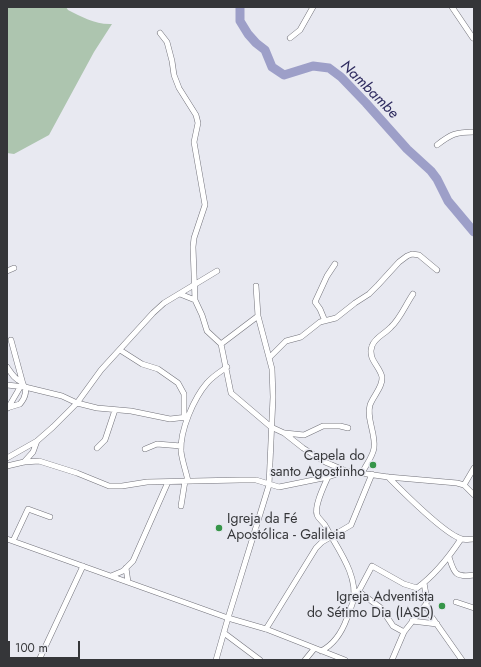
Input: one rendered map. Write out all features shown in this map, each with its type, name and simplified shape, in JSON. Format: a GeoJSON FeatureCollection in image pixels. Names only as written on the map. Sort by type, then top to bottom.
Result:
{"type":"FeatureCollection","features":[{"type":"Feature","properties":{"kind":"street"},"geometry":{"type":"LineString","coordinates":[[290,38],[300,30],[314,7]]}},
{"type":"Feature","properties":{"kind":"street"},"geometry":{"type":"LineString","coordinates":[[452,7],[473,38]]}},
{"type":"Feature","properties":{"kind":"street"},"geometry":{"type":"LineString","coordinates":[[160,33],[167,42],[174,75],[179,88],[196,115],[198,123],[194,142],[205,205],[194,238],[193,286],[195,300],[208,331],[221,344],[227,367],[231,393],[271,427],[284,433],[303,448],[325,462],[346,471],[362,472],[388,477],[457,483],[464,485],[474,496]]}},
{"type":"Feature","properties":{"kind":"street"},"geometry":{"type":"LineString","coordinates":[[437,145],[455,133],[474,132]]}},
{"type":"Feature","properties":{"kind":"street"},"geometry":{"type":"LineString","coordinates":[[270,357],[286,341],[301,337],[314,325],[336,318],[369,294],[399,262],[407,256],[412,254],[419,255],[437,270]]}},
{"type":"Feature","properties":{"kind":"street"},"geometry":{"type":"LineString","coordinates":[[325,321],[315,302],[326,276],[335,264]]}},
{"type":"Feature","properties":{"kind":"street"},"geometry":{"type":"LineString","coordinates":[[7,271],[14,268]]}},
{"type":"Feature","properties":{"kind":"street"},"geometry":{"type":"LineString","coordinates":[[7,458],[37,441],[77,403],[101,370],[164,303],[217,272]]}},
{"type":"Feature","properties":{"kind":"street"},"geometry":{"type":"LineString","coordinates":[[216,660],[269,485],[273,390],[272,369],[258,316],[256,286]]}},
{"type":"Feature","properties":{"kind":"street"},"geometry":{"type":"LineString","coordinates":[[180,294],[195,300]]}},
{"type":"Feature","properties":{"kind":"street"},"geometry":{"type":"LineString","coordinates":[[362,472],[374,448],[370,407],[381,384],[382,378],[371,354],[372,346],[381,335],[392,327],[413,294]]}},
{"type":"Feature","properties":{"kind":"street"},"geometry":{"type":"LineString","coordinates":[[221,344],[258,316]]}},
{"type":"Feature","properties":{"kind":"street"},"geometry":{"type":"LineString","coordinates":[[7,408],[20,404],[25,397],[11,340]]}},
{"type":"Feature","properties":{"kind":"street"},"geometry":{"type":"LineString","coordinates":[[120,350],[142,364],[158,369],[178,383],[184,394],[186,417],[181,446],[182,460],[187,481],[181,506]]}},
{"type":"Feature","properties":{"kind":"street"},"geometry":{"type":"LineString","coordinates":[[7,367],[13,376],[23,385]]}},
{"type":"Feature","properties":{"kind":"street"},"geometry":{"type":"LineString","coordinates":[[186,417],[206,384],[216,374],[227,367]]}},
{"type":"Feature","properties":{"kind":"street"},"geometry":{"type":"LineString","coordinates":[[7,385],[23,385],[97,408],[170,419],[186,417]]}},
{"type":"Feature","properties":{"kind":"street"},"geometry":{"type":"LineString","coordinates":[[7,408],[23,385]]}},
{"type":"Feature","properties":{"kind":"street"},"geometry":{"type":"LineString","coordinates":[[97,448],[105,440],[115,410]]}},
{"type":"Feature","properties":{"kind":"street"},"geometry":{"type":"LineString","coordinates":[[284,433],[304,435],[317,428],[327,426],[340,426],[348,428]]}},
{"type":"Feature","properties":{"kind":"street"},"geometry":{"type":"LineString","coordinates":[[24,462],[33,452],[37,441]]}},
{"type":"Feature","properties":{"kind":"street"},"geometry":{"type":"LineString","coordinates":[[145,449],[157,444],[181,446]]}},
{"type":"Feature","properties":{"kind":"street"},"geometry":{"type":"LineString","coordinates":[[7,466],[24,462],[39,461],[77,473],[109,486],[122,486],[147,482],[256,480],[279,487],[328,477],[346,471]]}},
{"type":"Feature","properties":{"kind":"street"},"geometry":{"type":"LineString","coordinates":[[464,485],[474,468]]}},
{"type":"Feature","properties":{"kind":"street"},"geometry":{"type":"LineString","coordinates":[[266,629],[316,548],[322,542],[347,529],[351,525],[372,474]]}},
{"type":"Feature","properties":{"kind":"street"},"geometry":{"type":"LineString","coordinates":[[328,477],[323,486],[316,510],[317,516],[325,524],[331,537],[345,558],[353,584],[353,600]]}},
{"type":"Feature","properties":{"kind":"street"},"geometry":{"type":"LineString","coordinates":[[388,477],[433,520],[451,534],[461,539],[474,539]]}},
{"type":"Feature","properties":{"kind":"street"},"geometry":{"type":"LineString","coordinates":[[111,576],[126,568],[133,561],[168,482]]}},
{"type":"Feature","properties":{"kind":"street"},"geometry":{"type":"LineString","coordinates":[[13,541],[28,509],[50,517]]}},
{"type":"Feature","properties":{"kind":"street"},"geometry":{"type":"LineString","coordinates":[[7,538],[228,618],[266,629],[345,660]]}},
{"type":"Feature","properties":{"kind":"street"},"geometry":{"type":"LineString","coordinates":[[322,651],[334,643],[345,623],[353,600],[372,566],[404,584],[417,588],[424,583],[449,556],[461,539]]}},
{"type":"Feature","properties":{"kind":"street"},"geometry":{"type":"LineString","coordinates":[[449,556],[453,571],[456,574],[474,575]]}},
{"type":"Feature","properties":{"kind":"street"},"geometry":{"type":"LineString","coordinates":[[39,660],[83,566]]}},
{"type":"Feature","properties":{"kind":"street"},"geometry":{"type":"LineString","coordinates":[[126,568],[128,582]]}},
{"type":"Feature","properties":{"kind":"street"},"geometry":{"type":"LineString","coordinates":[[392,660],[404,632],[426,604],[427,600],[424,583]]}},
{"type":"Feature","properties":{"kind":"street"},"geometry":{"type":"LineString","coordinates":[[358,591],[381,608],[393,626],[404,632]]}},
{"type":"Feature","properties":{"kind":"street"},"geometry":{"type":"LineString","coordinates":[[456,602],[474,608]]}},
{"type":"Feature","properties":{"kind":"street"},"geometry":{"type":"LineString","coordinates":[[426,604],[437,624],[462,660]]}},
{"type":"Feature","properties":{"kind":"street"},"geometry":{"type":"LineString","coordinates":[[412,621],[437,624]]}},
{"type":"Feature","properties":{"kind":"street"},"geometry":{"type":"LineString","coordinates":[[224,633],[260,660]]}},
{"type":"Feature","properties":{"kind":"street"},"geometry":{"type":"LineString","coordinates":[[304,660],[314,649]]}},
{"type":"Feature","properties":{"kind":"green space"},"geometry":{"type":"Polygon","coordinates":[[[7,7],[66,7],[68,10],[89,20],[112,24],[94,52],[49,135],[14,154],[7,153],[7,7]]]}},
{"type":"Feature","properties":{"kind":"waterway","name":"Nambambe"},"geometry":{"type":"LineString","coordinates":[[240,7],[240,21],[248,34],[265,50],[272,67],[284,75],[313,66],[329,68],[341,77],[407,149],[431,171],[437,179],[448,201],[474,232]]}},
{"type":"Feature","properties":{"kind":"place","name":"Capela do santo Agostinho"},"geometry":{"type":"Point","coordinates":[373,465]}},
{"type":"Feature","properties":{"kind":"place","name":"Igreja da Fé Apostólica - Galileia"},"geometry":{"type":"Point","coordinates":[219,528]}},
{"type":"Feature","properties":{"kind":"place","name":"Igreja Adventista do Sétimo Dia (IASD)"},"geometry":{"type":"Point","coordinates":[442,606]}}]}
